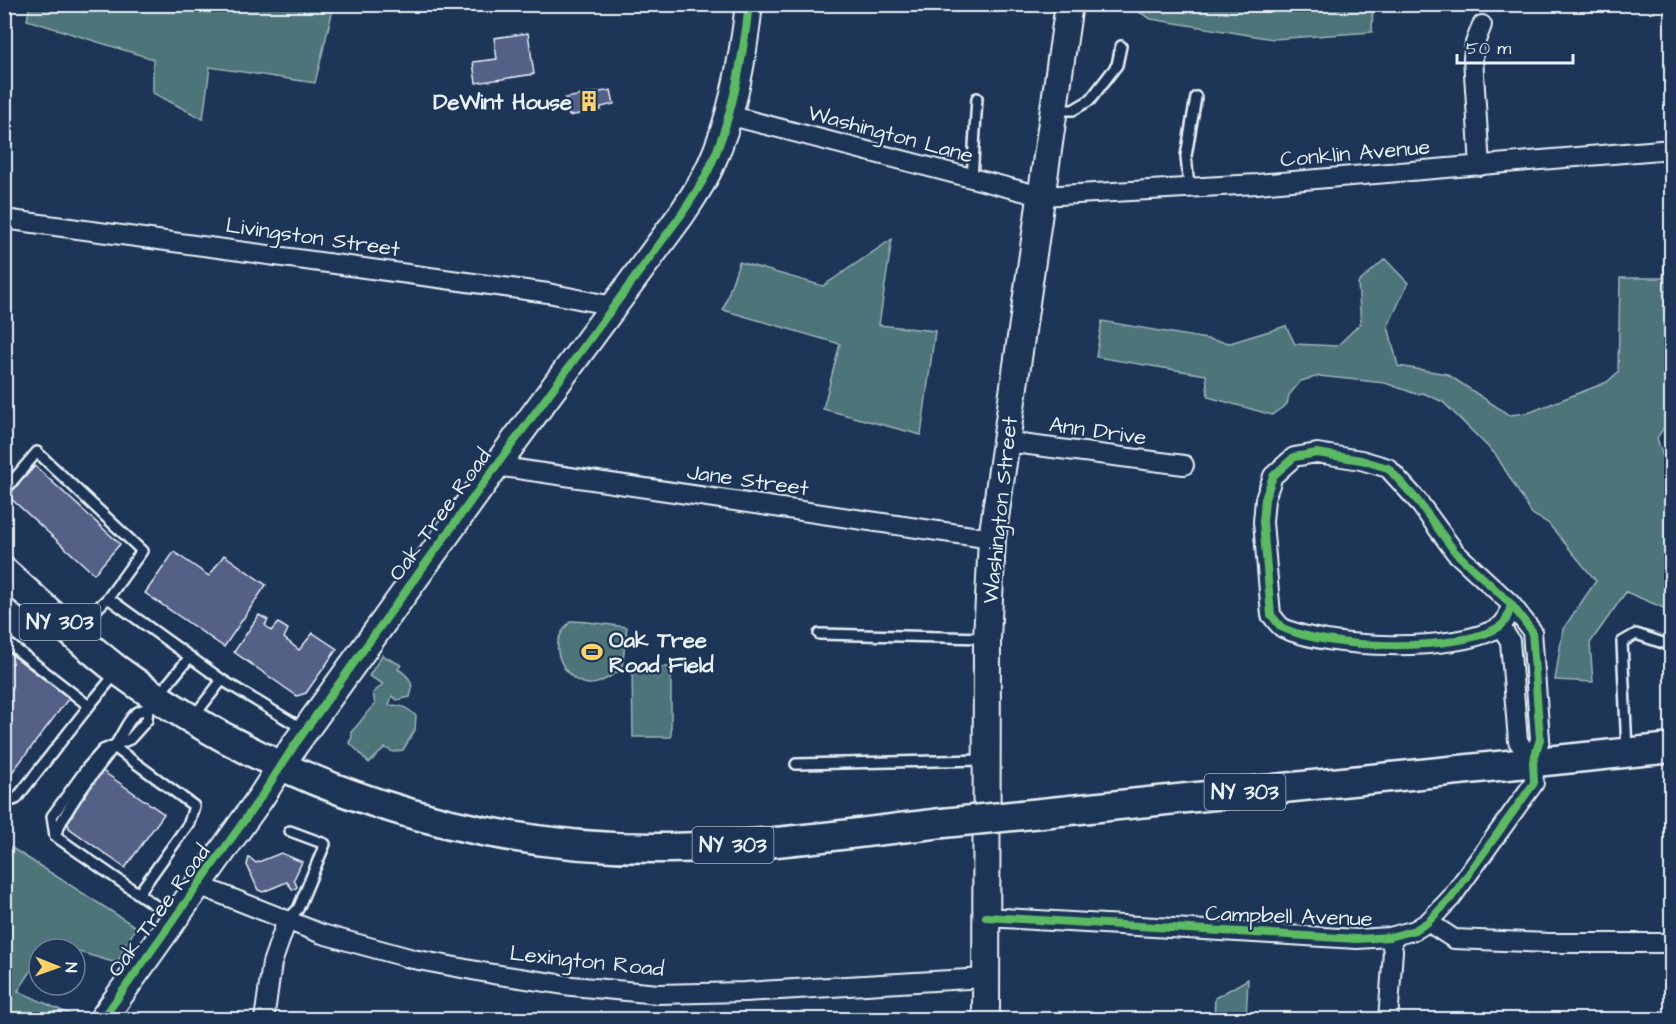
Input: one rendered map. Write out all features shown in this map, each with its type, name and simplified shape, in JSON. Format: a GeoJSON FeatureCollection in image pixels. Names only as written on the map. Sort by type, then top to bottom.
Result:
{"type":"FeatureCollection","features":[{"type":"Feature","properties":{"kind":"main road","name":"NY 303"},"geometry":{"type":"LineString","coordinates":[[6,576],[118,670],[152,702],[193,718],[281,767],[343,792],[423,818],[505,835],[578,845],[643,848],[699,847],[1671,748]]}},
{"type":"Feature","properties":{"kind":"street","name":"Oak Tree Road"},"geometry":{"type":"LineString","coordinates":[[102,1020],[305,730],[698,190],[716,152],[728,115],[742,58],[749,4]]}},
{"type":"Feature","properties":{"kind":"street","name":"Washington Street"},"geometry":{"type":"LineString","coordinates":[[986,1020],[987,638],[992,539],[1069,4]]}},
{"type":"Feature","properties":{"kind":"street"},"geometry":{"type":"LineString","coordinates":[[1479,166],[1473,58],[1475,43],[1482,25]]}},
{"type":"Feature","properties":{"kind":"street","name":"Washington Lane"},"geometry":{"type":"LineString","coordinates":[[728,115],[1041,196]]}},
{"type":"Feature","properties":{"kind":"street","name":"Conklin Avenue"},"geometry":{"type":"LineString","coordinates":[[1041,196],[1188,188],[1671,149]]}},
{"type":"Feature","properties":{"kind":"street","name":"Livingston Street"},"geometry":{"type":"LineString","coordinates":[[4,219],[548,293],[613,306]]}},
{"type":"Feature","properties":{"kind":"street","name":"Ann Drive"},"geometry":{"type":"LineString","coordinates":[[1006,442],[1184,465]]}},
{"type":"Feature","properties":{"kind":"street","name":"Campbell Avenue"},"geometry":{"type":"LineString","coordinates":[[986,917],[1358,939],[1389,937],[1415,930],[1428,922],[1451,898],[1534,783],[1533,762],[1540,739],[1532,631],[1511,604],[1455,552],[1417,500],[1388,468],[1361,460],[1317,453],[1294,458],[1273,476],[1265,499],[1263,522],[1271,615],[1281,627],[1297,633],[1358,645],[1405,645],[1471,639],[1501,627]]}},
{"type":"Feature","properties":{"kind":"street","name":"Jane Street"},"geometry":{"type":"LineString","coordinates":[[496,466],[992,539]]}},
{"type":"Feature","properties":{"kind":"street"},"geometry":{"type":"LineString","coordinates":[[1511,604],[1508,617],[1501,627],[1510,641],[1518,741],[1533,762]]}},
{"type":"Feature","properties":{"kind":"street","name":"Lexington Road"},"geometry":{"type":"LineString","coordinates":[[198,885],[322,934],[413,960],[549,982],[658,994],[744,992],[985,978]]}},
{"type":"Feature","properties":{"kind":"street"},"geometry":{"type":"LineString","coordinates":[[264,1020],[272,963],[287,920]]}},
{"type":"Feature","properties":{"kind":"street"},"geometry":{"type":"LineString","coordinates":[[1428,922],[1454,939],[1561,943],[1671,943]]}},
{"type":"Feature","properties":{"kind":"street"},"geometry":{"type":"LineString","coordinates":[[1388,1020],[1393,951],[1389,937]]}},
{"type":"Feature","properties":{"kind":"lane"},"geometry":{"type":"LineString","coordinates":[[1054,110],[1073,110],[1090,100],[1118,65],[1121,46]]}},
{"type":"Feature","properties":{"kind":"lane"},"geometry":{"type":"LineString","coordinates":[[1188,188],[1186,156],[1196,97]]}},
{"type":"Feature","properties":{"kind":"lane"},"geometry":{"type":"LineString","coordinates":[[972,179],[977,98]]}},
{"type":"Feature","properties":{"kind":"lane"},"geometry":{"type":"LineString","coordinates":[[4,491],[37,452],[142,551],[108,598],[72,633]]}},
{"type":"Feature","properties":{"kind":"lane"},"geometry":{"type":"LineString","coordinates":[[108,598],[189,658],[305,730]]}},
{"type":"Feature","properties":{"kind":"lane"},"geometry":{"type":"LineString","coordinates":[[819,634],[987,638]]}},
{"type":"Feature","properties":{"kind":"lane"},"geometry":{"type":"LineString","coordinates":[[1628,752],[1622,642],[1636,634],[1671,646]]}},
{"type":"Feature","properties":{"kind":"lane"},"geometry":{"type":"LineString","coordinates":[[4,640],[89,706]]}},
{"type":"Feature","properties":{"kind":"lane"},"geometry":{"type":"LineString","coordinates":[[174,918],[55,836],[52,816],[103,750],[130,740],[147,720],[152,702],[189,658]]}},
{"type":"Feature","properties":{"kind":"lane"},"geometry":{"type":"LineString","coordinates":[[4,803],[16,799],[118,670]]}},
{"type":"Feature","properties":{"kind":"lane"},"geometry":{"type":"LineString","coordinates":[[193,718],[222,680]]}},
{"type":"Feature","properties":{"kind":"lane"},"geometry":{"type":"LineString","coordinates":[[114,747],[194,806],[189,823],[139,893]]}},
{"type":"Feature","properties":{"kind":"lane"},"geometry":{"type":"LineString","coordinates":[[796,764],[986,760]]}},
{"type":"Feature","properties":{"kind":"lane"},"geometry":{"type":"LineString","coordinates":[[287,920],[298,909],[325,844],[290,831]]}},
{"type":"Feature","properties":{"kind":"green space"},"geometry":{"type":"Polygon","coordinates":[[[30,4],[334,5],[315,83],[210,67],[203,119],[153,93],[153,59],[27,20],[30,4]]]}},
{"type":"Feature","properties":{"kind":"green space"},"geometry":{"type":"Polygon","coordinates":[[[1127,5],[1373,5],[1372,32],[1273,39],[1151,19],[1127,5]]]}},
{"type":"Feature","properties":{"kind":"green space"},"geometry":{"type":"Polygon","coordinates":[[[1671,203],[1671,417],[1657,438],[1667,469],[1671,471],[1671,611],[1626,592],[1590,643],[1593,682],[1555,680],[1563,629],[1596,581],[1548,523],[1532,514],[1496,455],[1443,402],[1423,393],[1416,394],[1385,383],[1319,376],[1301,381],[1289,395],[1287,404],[1272,415],[1208,397],[1206,375],[1096,357],[1102,321],[1230,343],[1286,326],[1295,344],[1337,346],[1361,323],[1358,283],[1385,259],[1408,283],[1388,326],[1398,366],[1447,374],[1509,415],[1528,413],[1607,382],[1618,372],[1620,278],[1663,278],[1671,203]]]}},
{"type":"Feature","properties":{"kind":"green space"},"geometry":{"type":"Polygon","coordinates":[[[892,239],[879,325],[935,331],[921,435],[823,409],[840,344],[723,310],[739,262],[823,286],[892,239]]]}},
{"type":"Feature","properties":{"kind":"green space","name":"Oak Tree Road Field"},"geometry":{"type":"Polygon","coordinates":[[[571,621],[627,627],[622,669],[592,684],[581,682],[569,674],[561,662],[558,641],[571,621]]]}},
{"type":"Feature","properties":{"kind":"green space"},"geometry":{"type":"Polygon","coordinates":[[[382,655],[401,665],[398,669],[410,680],[412,688],[410,697],[397,700],[392,696],[389,705],[397,705],[410,710],[416,716],[415,730],[403,750],[393,752],[385,748],[369,763],[349,742],[352,738],[351,732],[375,704],[373,693],[383,684],[369,676],[382,655]]]}},
{"type":"Feature","properties":{"kind":"green space"},"geometry":{"type":"Polygon","coordinates":[[[632,667],[671,667],[671,737],[633,737],[632,667]]]}},
{"type":"Feature","properties":{"kind":"green space"},"geometry":{"type":"Polygon","coordinates":[[[4,843],[136,927],[117,963],[87,954],[87,937],[27,937],[27,977],[18,991],[80,1019],[5,1019],[4,843]]]}},
{"type":"Feature","properties":{"kind":"green space"},"geometry":{"type":"Polygon","coordinates":[[[1248,979],[1246,1019],[1214,1019],[1215,998],[1248,979]]]}},
{"type":"Feature","properties":{"kind":"building"},"geometry":{"type":"Polygon","coordinates":[[[528,33],[534,74],[476,83],[473,62],[497,59],[494,38],[528,33]]]}},
{"type":"Feature","properties":{"kind":"building","name":"DeWint House"},"geometry":{"type":"Polygon","coordinates":[[[611,90],[614,104],[601,107],[601,110],[569,116],[565,98],[611,90]]]}},
{"type":"Feature","properties":{"kind":"building"},"geometry":{"type":"Polygon","coordinates":[[[35,466],[120,544],[94,574],[8,496],[35,466]]]}},
{"type":"Feature","properties":{"kind":"building"},"geometry":{"type":"Polygon","coordinates":[[[174,552],[209,576],[224,555],[266,585],[224,647],[145,593],[174,552]]]}},
{"type":"Feature","properties":{"kind":"building"},"geometry":{"type":"Polygon","coordinates":[[[259,615],[268,620],[265,625],[271,631],[278,623],[288,629],[284,638],[299,650],[313,633],[337,649],[306,693],[297,696],[234,652],[259,615]]]}},
{"type":"Feature","properties":{"kind":"building"},"geometry":{"type":"Polygon","coordinates":[[[4,649],[69,698],[4,783],[4,649]]]}},
{"type":"Feature","properties":{"kind":"building"},"geometry":{"type":"Polygon","coordinates":[[[101,770],[164,814],[125,868],[69,828],[67,818],[101,770]]]}},
{"type":"Feature","properties":{"kind":"building"},"geometry":{"type":"Polygon","coordinates":[[[281,853],[302,862],[294,879],[297,887],[293,890],[287,882],[263,892],[258,890],[247,865],[249,857],[256,863],[281,853]]]}},
{"type":"Feature","properties":{"kind":"waterway"},"geometry":{"type":"LineString","coordinates":[[1133,4],[1150,9],[1163,4]]}},
{"type":"Feature","properties":{"kind":"cycle path"},"geometry":{"type":"LineString","coordinates":[[102,1020],[261,797],[294,746],[681,215],[704,180],[718,148],[731,108],[744,46],[749,4]]}},
{"type":"Feature","properties":{"kind":"cycle path"},"geometry":{"type":"LineString","coordinates":[[986,917],[1357,939],[1390,937],[1415,930],[1428,922],[1451,898],[1534,783],[1533,762],[1540,739],[1532,631],[1511,604],[1455,552],[1417,500],[1388,468],[1361,460],[1317,453],[1294,457],[1273,476],[1265,499],[1263,522],[1271,615],[1283,628],[1303,635],[1359,644],[1423,644],[1453,641],[1479,635],[1499,627],[1506,620],[1511,604]]}},
{"type":"Feature","properties":{"kind":"place","name":"DeWint House"},"geometry":{"type":"Point","coordinates":[589,101]}},
{"type":"Feature","properties":{"kind":"place","name":"Oak Tree Road Field"},"geometry":{"type":"Point","coordinates":[592,652]}}]}
